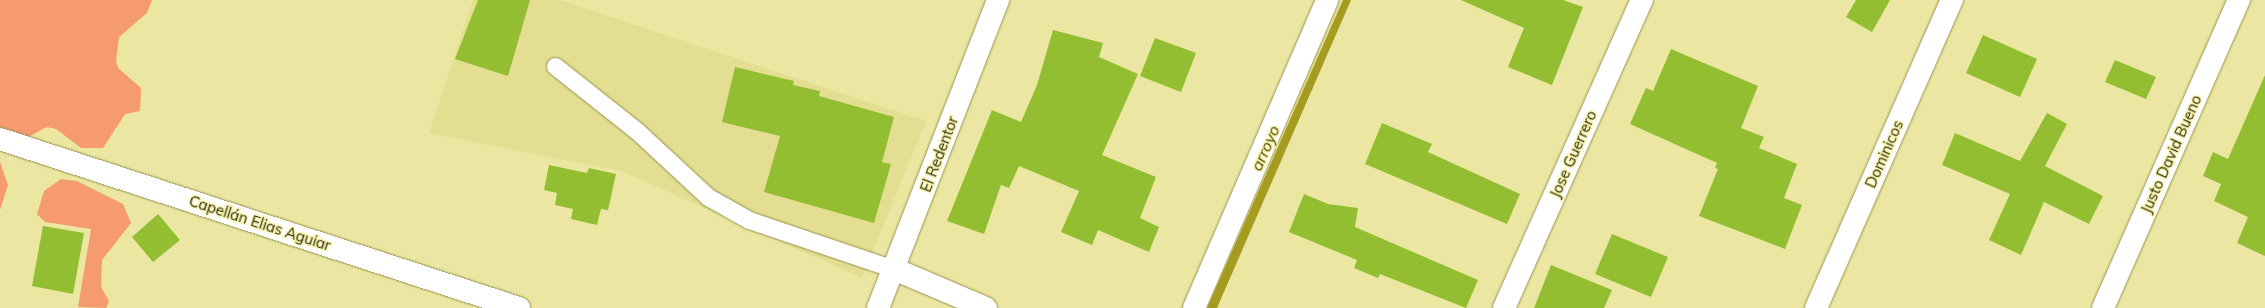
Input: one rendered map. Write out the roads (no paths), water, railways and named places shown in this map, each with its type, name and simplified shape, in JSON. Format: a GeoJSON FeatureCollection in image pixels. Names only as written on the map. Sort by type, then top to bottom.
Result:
{"type":"FeatureCollection","features":[{"type":"Feature","properties":{"kind":"street","name":"El Redentor"},"geometry":{"type":"LineString","coordinates":[[878,308],[998,0]]}},
{"type":"Feature","properties":{"kind":"street"},"geometry":{"type":"LineString","coordinates":[[1194,308],[1327,0]]}},
{"type":"Feature","properties":{"kind":"street","name":"Jose Guerrero"},"geometry":{"type":"LineString","coordinates":[[1504,308],[1642,0]]}},
{"type":"Feature","properties":{"kind":"street","name":"Dominicos"},"geometry":{"type":"LineString","coordinates":[[1816,308],[1952,0]]}},
{"type":"Feature","properties":{"kind":"street","name":"Justo David Bueno"},"geometry":{"type":"LineString","coordinates":[[2103,308],[2239,0]]}},
{"type":"Feature","properties":{"kind":"street","name":"Capellán Elias Aguiar"},"geometry":{"type":"LineString","coordinates":[[0,139],[520,308]]}},
{"type":"Feature","properties":{"kind":"street"},"geometry":{"type":"LineString","coordinates":[[894,269],[986,308]]}},
{"type":"Feature","properties":{"kind":"lane"},"geometry":{"type":"LineString","coordinates":[[555,66],[636,131],[708,197],[750,220],[894,269]]}},
{"type":"Feature","properties":{"kind":"water label","name":"arroyo"},"geometry":{"type":"Point","coordinates":[1265,148]}}]}
